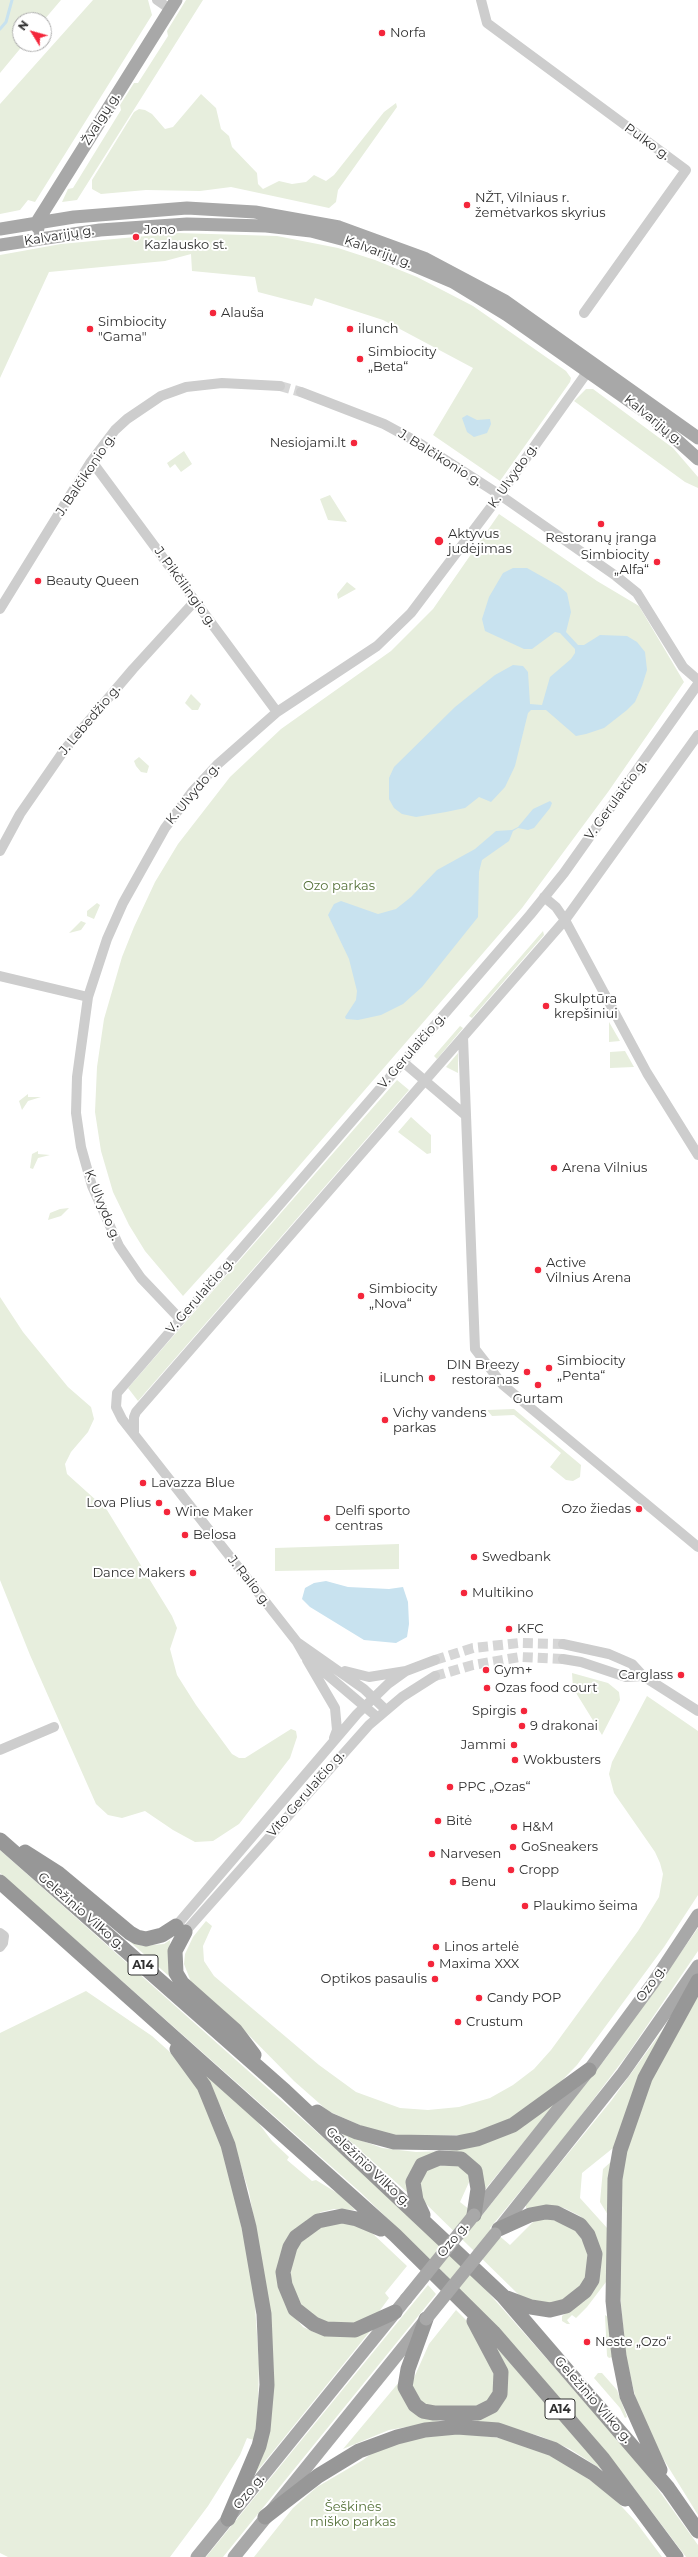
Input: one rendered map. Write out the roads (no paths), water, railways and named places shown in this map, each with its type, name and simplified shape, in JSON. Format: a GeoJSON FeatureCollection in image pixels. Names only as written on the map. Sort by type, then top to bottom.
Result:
{"type":"FeatureCollection","features":[{"type":"Feature","properties":{"kind":"highway"},"geometry":{"type":"LineString","coordinates":[[0,1836],[58,1873],[130,1933],[146,1939],[180,1929]]}},
{"type":"Feature","properties":{"kind":"highway","name":"Geležinio Vilko g."},"geometry":{"type":"LineString","coordinates":[[0,1840],[285,2091],[503,2296],[668,2488],[698,2531]]}},
{"type":"Feature","properties":{"kind":"highway","name":"A14"},"geometry":{"type":"LineString","coordinates":[[0,1882],[395,2235],[493,2332],[603,2459],[676,2557]]}},
{"type":"Feature","properties":{"kind":"highway"},"geometry":{"type":"LineString","coordinates":[[180,1929],[175,1951],[176,1973],[182,1983],[235,2030],[272,2080]]}},
{"type":"Feature","properties":{"kind":"highway"},"geometry":{"type":"LineString","coordinates":[[668,2488],[635,2417],[622,2379],[613,2301],[615,2179],[620,2150],[645,2078],[698,1980]]}},
{"type":"Feature","properties":{"kind":"highway"},"geometry":{"type":"LineString","coordinates":[[152,2017],[196,2073],[221,2123],[246,2210],[264,2314],[267,2386],[263,2430],[259,2446],[228,2519]]}},
{"type":"Feature","properties":{"kind":"highway"},"geometry":{"type":"LineString","coordinates":[[285,2091],[329,2120],[370,2136],[394,2142],[451,2143],[477,2139],[513,2125],[589,2070]]}},
{"type":"Feature","properties":{"kind":"highway"},"geometry":{"type":"LineString","coordinates":[[426,2222],[416,2200],[412,2182],[422,2165],[439,2158],[461,2159],[475,2171],[478,2189],[474,2215]]}},
{"type":"Feature","properties":{"kind":"highway"},"geometry":{"type":"LineString","coordinates":[[497,2231],[530,2215],[546,2212],[556,2213],[580,2225],[588,2235],[595,2254],[592,2280],[585,2291],[566,2306],[550,2310],[531,2307],[503,2296]]}},
{"type":"Feature","properties":{"kind":"highway"},"geometry":{"type":"LineString","coordinates":[[395,2235],[356,2219],[342,2216],[318,2221],[307,2228],[290,2247],[284,2272],[288,2298],[295,2308],[314,2324],[326,2329],[355,2330],[395,2312]]}},
{"type":"Feature","properties":{"kind":"highway"},"geometry":{"type":"LineString","coordinates":[[426,2319],[406,2377],[405,2387],[411,2401],[427,2412],[466,2414],[483,2412],[495,2403],[500,2394],[501,2372],[465,2305]]}},
{"type":"Feature","properties":{"kind":"highway"},"geometry":{"type":"LineString","coordinates":[[264,2518],[318,2476],[359,2451],[397,2437],[426,2430],[456,2427],[498,2430],[553,2449],[594,2473],[647,2519]]}},
{"type":"Feature","properties":{"kind":"main road","name":"Žvalgų g."},"geometry":{"type":"LineString","coordinates":[[37,222],[173,5]]}},
{"type":"Feature","properties":{"kind":"main road","name":"Kalvarijų g."},"geometry":{"type":"LineString","coordinates":[[0,230],[37,222],[187,208],[255,212],[339,227],[424,258],[505,301],[698,438]]}},
{"type":"Feature","properties":{"kind":"main road"},"geometry":{"type":"LineString","coordinates":[[187,208],[187,224]]}},
{"type":"Feature","properties":{"kind":"main road"},"geometry":{"type":"LineString","coordinates":[[37,222],[40,240]]}},
{"type":"Feature","properties":{"kind":"main road","name":"Kalvarijų g."},"geometry":{"type":"LineString","coordinates":[[0,245],[100,230],[187,224],[266,226],[312,231],[368,246],[426,270],[480,298],[588,371],[653,418],[698,459]]}},
{"type":"Feature","properties":{"kind":"main road","name":"Ozo g."},"geometry":{"type":"LineString","coordinates":[[197,2557],[474,2215],[589,2070],[653,1983],[698,1915]]}},
{"type":"Feature","properties":{"kind":"main road"},"geometry":{"type":"LineString","coordinates":[[234,2557],[623,2073],[698,1966]]}},
{"type":"Feature","properties":{"kind":"street"},"geometry":{"type":"LineString","coordinates":[[157,0],[173,5]]}},
{"type":"Feature","properties":{"kind":"street","name":"Pulko g."},"geometry":{"type":"LineString","coordinates":[[481,0],[487,23],[686,170],[584,313]]}},
{"type":"Feature","properties":{"kind":"street","name":"K. Ulvydo g."},"geometry":{"type":"LineString","coordinates":[[180,1319],[141,1278],[118,1246],[92,1186],[81,1148],[76,1113],[77,1077],[88,997],[107,939],[128,892],[164,828],[214,768],[277,712],[357,661],[395,630],[424,597],[500,495],[588,371]]}},
{"type":"Feature","properties":{"kind":"street","name":"J. Balčikonio g."},"geometry":{"type":"LineString","coordinates":[[0,609],[90,464],[115,431],[127,419],[150,402],[174,390],[186,387],[222,383],[280,386]]}},
{"type":"Feature","properties":{"kind":"street","name":"J. Balčikonio g."},"geometry":{"type":"LineString","coordinates":[[301,392],[384,424],[419,443],[500,495],[632,588],[687,672],[698,680]]}},
{"type":"Feature","properties":{"kind":"street","name":"J. Pikčilingio g."},"geometry":{"type":"LineString","coordinates":[[90,464],[96,467],[277,712]]}},
{"type":"Feature","properties":{"kind":"street","name":"J. Lebedžio g."},"geometry":{"type":"LineString","coordinates":[[0,851],[20,814],[69,744],[133,669],[195,601]]}},
{"type":"Feature","properties":{"kind":"street","name":"V. Gerulaičio g."},"geometry":{"type":"LineString","coordinates":[[116,1407],[114,1400],[122,1386],[544,897],[698,684]]}},
{"type":"Feature","properties":{"kind":"street"},"geometry":{"type":"LineString","coordinates":[[134,1432],[134,1417],[136,1412],[564,920],[698,736]]}},
{"type":"Feature","properties":{"kind":"street"},"geometry":{"type":"LineString","coordinates":[[544,897],[556,907],[564,920],[647,1073],[698,1155]]}},
{"type":"Feature","properties":{"kind":"street"},"geometry":{"type":"LineString","coordinates":[[0,976],[88,997]]}},
{"type":"Feature","properties":{"kind":"street"},"geometry":{"type":"LineString","coordinates":[[463,1037],[464,1114],[475,1349],[503,1385],[698,1547]]}},
{"type":"Feature","properties":{"kind":"street"},"geometry":{"type":"LineString","coordinates":[[403,1062],[464,1114]]}},
{"type":"Feature","properties":{"kind":"street"},"geometry":{"type":"LineString","coordinates":[[116,1407],[129,1413],[136,1412]]}},
{"type":"Feature","properties":{"kind":"street"},"geometry":{"type":"LineString","coordinates":[[116,1407],[134,1432]]}},
{"type":"Feature","properties":{"kind":"street","name":"J. Ralio g."},"geometry":{"type":"LineString","coordinates":[[134,1432],[297,1642],[305,1656],[365,1705],[377,1717]]}},
{"type":"Feature","properties":{"kind":"street"},"geometry":{"type":"LineString","coordinates":[[297,1642],[374,1697],[386,1710]]}},
{"type":"Feature","properties":{"kind":"street"},"geometry":{"type":"LineString","coordinates":[[563,1644],[609,1654],[632,1664],[643,1676],[698,1711]]}},
{"type":"Feature","properties":{"kind":"street"},"geometry":{"type":"LineString","coordinates":[[305,1656],[335,1708],[336,1730],[332,1742]]}},
{"type":"Feature","properties":{"kind":"street"},"geometry":{"type":"LineString","coordinates":[[563,1659],[581,1662],[626,1677],[643,1676]]}},
{"type":"Feature","properties":{"kind":"street"},"geometry":{"type":"LineString","coordinates":[[334,1667],[359,1676],[369,1677],[406,1671],[435,1660]]}},
{"type":"Feature","properties":{"kind":"street","name":"Vito Gerulaičio g."},"geometry":{"type":"LineString","coordinates":[[180,1929],[332,1742],[365,1705],[406,1671]]}},
{"type":"Feature","properties":{"kind":"street","name":"Vito Gerulaičio g."},"geometry":{"type":"LineString","coordinates":[[180,1929],[377,1717],[402,1697],[436,1676]]}},
{"type":"Feature","properties":{"kind":"street"},"geometry":{"type":"LineString","coordinates":[[0,1750],[54,1727]]}},
{"type":"Feature","properties":{"kind":"street"},"geometry":{"type":"LineString","coordinates":[[0,1933],[4,1936],[3,1943],[0,1948]]}},
{"type":"Feature","properties":{"kind":"water"},"geometry":{"type":"Polygon","coordinates":[[[467,415],[477,420],[490,419],[491,424],[487,433],[474,437],[467,432],[462,418],[467,415]]]}},
{"type":"Feature","properties":{"kind":"water"},"geometry":{"type":"Polygon","coordinates":[[[513,568],[527,568],[559,586],[567,593],[571,612],[566,632],[578,645],[584,645],[600,635],[627,636],[637,642],[645,652],[647,670],[635,702],[604,728],[576,736],[546,710],[531,710],[528,713],[515,766],[505,787],[491,802],[479,797],[465,808],[416,817],[402,814],[394,808],[389,799],[389,778],[394,767],[455,707],[495,675],[513,665],[523,666],[528,672],[530,704],[542,705],[550,677],[571,659],[575,653],[575,649],[560,633],[555,632],[532,649],[524,649],[485,631],[482,619],[489,597],[503,573],[513,568]]]}},
{"type":"Feature","properties":{"kind":"water"},"geometry":{"type":"Polygon","coordinates":[[[550,801],[552,803],[550,808],[534,828],[528,830],[518,828],[513,831],[509,841],[482,860],[479,872],[478,917],[422,987],[403,1004],[381,1015],[358,1020],[346,1019],[345,1017],[356,1000],[357,991],[349,959],[328,915],[334,904],[341,901],[378,914],[396,909],[411,897],[437,870],[475,849],[496,831],[512,830],[518,827],[533,809],[550,801]]]}},
{"type":"Feature","properties":{"kind":"water"},"geometry":{"type":"Polygon","coordinates":[[[326,1581],[348,1587],[389,1589],[403,1587],[408,1602],[409,1624],[407,1637],[396,1643],[364,1640],[310,1607],[302,1599],[305,1588],[314,1583],[326,1581]]]}},
{"type":"Feature","properties":{"kind":"waterway"},"geometry":{"type":"LineString","coordinates":[[0,29],[6,22],[12,0]]}},
{"type":"Feature","properties":{"kind":"tunnel"},"geometry":{"type":"LineString","coordinates":[[280,386],[301,392]]}},
{"type":"Feature","properties":{"kind":"tunnel"},"geometry":{"type":"LineString","coordinates":[[435,1660],[473,1648],[519,1643],[563,1644]]}},
{"type":"Feature","properties":{"kind":"tunnel"},"geometry":{"type":"LineString","coordinates":[[435,1676],[473,1665],[520,1657],[563,1659]]}},
{"type":"Feature","properties":{"kind":"place","name":"Norfa"},"geometry":{"type":"Point","coordinates":[382,33]}},
{"type":"Feature","properties":{"kind":"place","name":"NŽT, Vilniaus r. žemėtvarkos skyrius"},"geometry":{"type":"Point","coordinates":[467,205]}},
{"type":"Feature","properties":{"kind":"place","name":"Jono Kazlausko st."},"geometry":{"type":"Point","coordinates":[136,237]}},
{"type":"Feature","properties":{"kind":"place","name":"Alauša"},"geometry":{"type":"Point","coordinates":[213,313]}},
{"type":"Feature","properties":{"kind":"place","name":"Simbiocity \"Gama\""},"geometry":{"type":"Point","coordinates":[90,329]}},
{"type":"Feature","properties":{"kind":"place","name":"ilunch"},"geometry":{"type":"Point","coordinates":[350,329]}},
{"type":"Feature","properties":{"kind":"place","name":"Simbiocity „Beta“"},"geometry":{"type":"Point","coordinates":[360,359]}},
{"type":"Feature","properties":{"kind":"place","name":"Nesiojami.lt"},"geometry":{"type":"Point","coordinates":[354,443]}},
{"type":"Feature","properties":{"kind":"place","name":"Restoranų įranga"},"geometry":{"type":"Point","coordinates":[601,524]}},
{"type":"Feature","properties":{"kind":"place","name":"Aktyvus judėjimas"},"geometry":{"type":"Point","coordinates":[439,541]}},
{"type":"Feature","properties":{"kind":"place","name":"Simbiocity „Alfa“"},"geometry":{"type":"Point","coordinates":[657,562]}},
{"type":"Feature","properties":{"kind":"place","name":"Beauty Queen"},"geometry":{"type":"Point","coordinates":[38,581]}},
{"type":"Feature","properties":{"kind":"place","name":"Skulptūra krepšiniui"},"geometry":{"type":"Point","coordinates":[546,1006]}},
{"type":"Feature","properties":{"kind":"place","name":"Arena Vilnius"},"geometry":{"type":"Point","coordinates":[554,1168]}},
{"type":"Feature","properties":{"kind":"place","name":"Active Vilnius Arena"},"geometry":{"type":"Point","coordinates":[538,1270]}},
{"type":"Feature","properties":{"kind":"place","name":"Simbiocity „Nova“"},"geometry":{"type":"Point","coordinates":[361,1296]}},
{"type":"Feature","properties":{"kind":"place","name":"Simbiocity „Penta“"},"geometry":{"type":"Point","coordinates":[549,1368]}},
{"type":"Feature","properties":{"kind":"place","name":"DIN Breezy restoranas"},"geometry":{"type":"Point","coordinates":[527,1372]}},
{"type":"Feature","properties":{"kind":"place","name":"iLunch"},"geometry":{"type":"Point","coordinates":[432,1378]}},
{"type":"Feature","properties":{"kind":"place","name":"Gurtam"},"geometry":{"type":"Point","coordinates":[538,1385]}},
{"type":"Feature","properties":{"kind":"place","name":"Vichy vandens parkas"},"geometry":{"type":"Point","coordinates":[385,1420]}},
{"type":"Feature","properties":{"kind":"place","name":"Lavazza Blue"},"geometry":{"type":"Point","coordinates":[143,1483]}},
{"type":"Feature","properties":{"kind":"place","name":"Lova Plius"},"geometry":{"type":"Point","coordinates":[159,1503]}},
{"type":"Feature","properties":{"kind":"place","name":"Ozo žiedas"},"geometry":{"type":"Point","coordinates":[639,1509]}},
{"type":"Feature","properties":{"kind":"place","name":"Wine Maker"},"geometry":{"type":"Point","coordinates":[167,1512]}},
{"type":"Feature","properties":{"kind":"place","name":"Delfi sporto centras"},"geometry":{"type":"Point","coordinates":[327,1518]}},
{"type":"Feature","properties":{"kind":"place","name":"Belosa"},"geometry":{"type":"Point","coordinates":[185,1535]}},
{"type":"Feature","properties":{"kind":"place","name":"Swedbank"},"geometry":{"type":"Point","coordinates":[474,1557]}},
{"type":"Feature","properties":{"kind":"place","name":"Dance Makers"},"geometry":{"type":"Point","coordinates":[193,1573]}},
{"type":"Feature","properties":{"kind":"place","name":"Multikino"},"geometry":{"type":"Point","coordinates":[464,1593]}},
{"type":"Feature","properties":{"kind":"place","name":"KFC"},"geometry":{"type":"Point","coordinates":[509,1629]}},
{"type":"Feature","properties":{"kind":"place","name":"Gym+"},"geometry":{"type":"Point","coordinates":[486,1670]}},
{"type":"Feature","properties":{"kind":"place","name":"Carglass"},"geometry":{"type":"Point","coordinates":[681,1675]}},
{"type":"Feature","properties":{"kind":"place","name":"Ozas food court"},"geometry":{"type":"Point","coordinates":[487,1688]}},
{"type":"Feature","properties":{"kind":"place","name":"Spirgis"},"geometry":{"type":"Point","coordinates":[524,1711]}},
{"type":"Feature","properties":{"kind":"place","name":"9 drakonai"},"geometry":{"type":"Point","coordinates":[522,1726]}},
{"type":"Feature","properties":{"kind":"place","name":"Jammi"},"geometry":{"type":"Point","coordinates":[514,1745]}},
{"type":"Feature","properties":{"kind":"place","name":"Wokbusters"},"geometry":{"type":"Point","coordinates":[515,1760]}},
{"type":"Feature","properties":{"kind":"place","name":"PPC „Ozas“"},"geometry":{"type":"Point","coordinates":[450,1787]}},
{"type":"Feature","properties":{"kind":"place","name":"Bitė"},"geometry":{"type":"Point","coordinates":[438,1821]}},
{"type":"Feature","properties":{"kind":"place","name":"H&M"},"geometry":{"type":"Point","coordinates":[514,1827]}},
{"type":"Feature","properties":{"kind":"place","name":"GoSneakers"},"geometry":{"type":"Point","coordinates":[513,1847]}},
{"type":"Feature","properties":{"kind":"place","name":"Narvesen"},"geometry":{"type":"Point","coordinates":[432,1854]}},
{"type":"Feature","properties":{"kind":"place","name":"Cropp"},"geometry":{"type":"Point","coordinates":[511,1870]}},
{"type":"Feature","properties":{"kind":"place","name":"Benu"},"geometry":{"type":"Point","coordinates":[453,1882]}},
{"type":"Feature","properties":{"kind":"place","name":"Plaukimo šeima"},"geometry":{"type":"Point","coordinates":[525,1906]}},
{"type":"Feature","properties":{"kind":"place","name":"Linos artelė"},"geometry":{"type":"Point","coordinates":[436,1947]}},
{"type":"Feature","properties":{"kind":"place","name":"Maxima XXX"},"geometry":{"type":"Point","coordinates":[431,1964]}},
{"type":"Feature","properties":{"kind":"place","name":"Optikos pasaulis"},"geometry":{"type":"Point","coordinates":[435,1979]}},
{"type":"Feature","properties":{"kind":"place","name":"Candy POP"},"geometry":{"type":"Point","coordinates":[479,1998]}},
{"type":"Feature","properties":{"kind":"place","name":"Crustum"},"geometry":{"type":"Point","coordinates":[458,2022]}},
{"type":"Feature","properties":{"kind":"place","name":"Neste „Ozo“"},"geometry":{"type":"Point","coordinates":[587,2342]}},
{"type":"Feature","properties":{"kind":"park label","name":"Ozo parkas"},"geometry":{"type":"Point","coordinates":[339,886]}},
{"type":"Feature","properties":{"kind":"park label","name":"Šeškinės miško parkas"},"geometry":{"type":"Point","coordinates":[353,2514]}}]}
